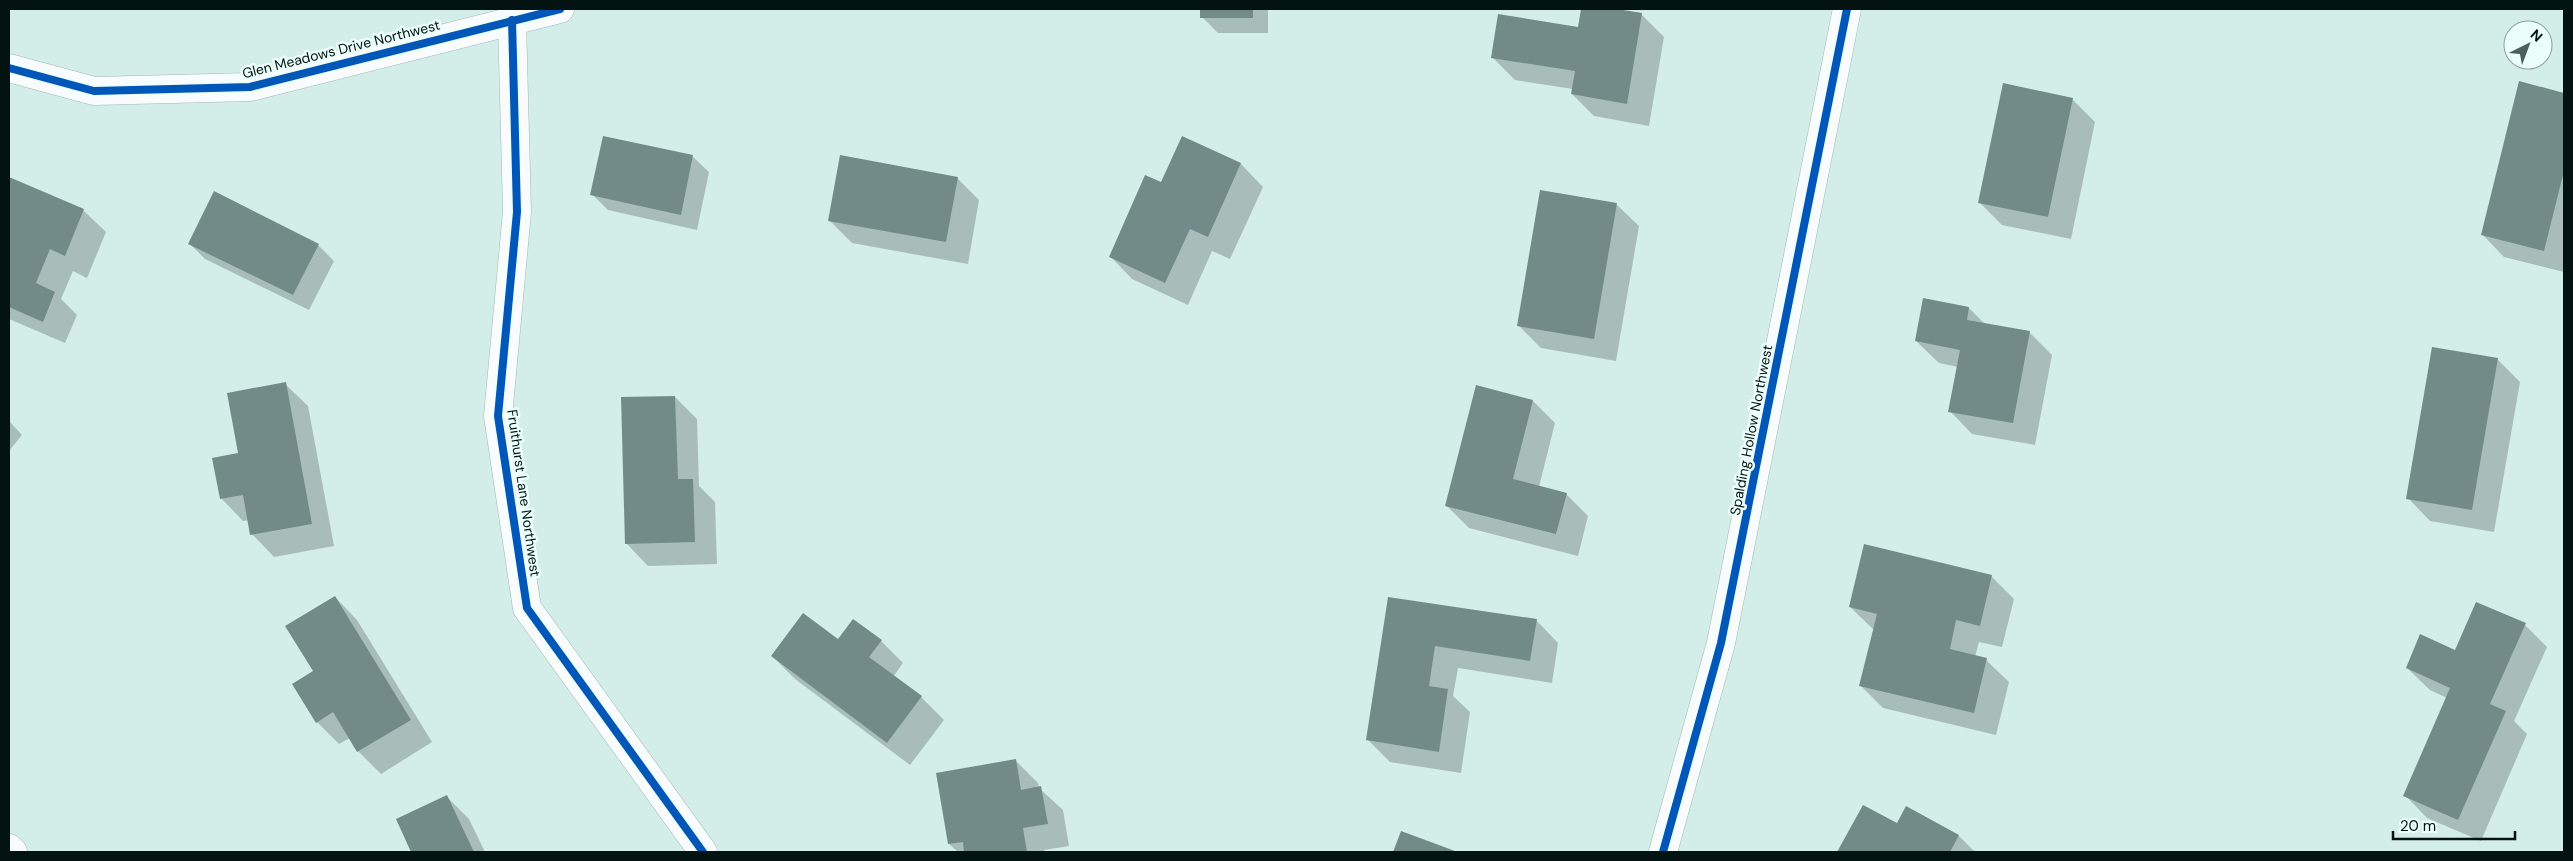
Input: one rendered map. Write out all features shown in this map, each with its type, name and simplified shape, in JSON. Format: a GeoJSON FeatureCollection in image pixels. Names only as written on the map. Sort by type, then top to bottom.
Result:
{"type":"FeatureCollection","features":[{"type":"Feature","properties":{"kind":"street","name":"Glen Meadows Drive Northwest"},"geometry":{"type":"LineString","coordinates":[[9,68],[94,91],[250,87],[560,9]]}},
{"type":"Feature","properties":{"kind":"street","name":"Spalding Hollow Northwest"},"geometry":{"type":"LineString","coordinates":[[1663,852],[1721,643],[1847,9]]}},
{"type":"Feature","properties":{"kind":"street","name":"Fruithurst Lane Northwest"},"geometry":{"type":"LineString","coordinates":[[512,20],[517,212],[498,416],[527,608],[703,852]]}},
{"type":"Feature","properties":{"kind":"street"},"geometry":{"type":"LineString","coordinates":[[9,848],[13,852]]}},
{"type":"Feature","properties":{"kind":"building"},"geometry":{"type":"Polygon","coordinates":[[[1200,9],[1253,9],[1253,18],[1200,18],[1200,9]]]}},
{"type":"Feature","properties":{"kind":"building"},"geometry":{"type":"Polygon","coordinates":[[[1581,9],[1617,9],[1642,13],[1627,104],[1571,94],[1575,71],[1491,58],[1498,14],[1578,27],[1581,9]]]}},
{"type":"Feature","properties":{"kind":"building"},"geometry":{"type":"Polygon","coordinates":[[[2519,81],[2564,93],[2564,171],[2544,251],[2481,235],[2519,81]]]}},
{"type":"Feature","properties":{"kind":"building"},"geometry":{"type":"Polygon","coordinates":[[[2003,83],[2073,98],[2048,217],[1978,203],[2003,83]]]}},
{"type":"Feature","properties":{"kind":"building"},"geometry":{"type":"Polygon","coordinates":[[[603,136],[693,155],[681,215],[590,195],[603,136]]]}},
{"type":"Feature","properties":{"kind":"building"},"geometry":{"type":"Polygon","coordinates":[[[1182,136],[1241,163],[1208,237],[1190,229],[1165,283],[1109,257],[1145,175],[1161,182],[1182,136]]]}},
{"type":"Feature","properties":{"kind":"building"},"geometry":{"type":"Polygon","coordinates":[[[840,155],[958,177],[946,242],[828,221],[840,155]]]}},
{"type":"Feature","properties":{"kind":"building"},"geometry":{"type":"Polygon","coordinates":[[[9,177],[84,209],[65,256],[50,249],[36,283],[55,292],[43,322],[9,307],[9,177]]]}},
{"type":"Feature","properties":{"kind":"building"},"geometry":{"type":"Polygon","coordinates":[[[1540,190],[1617,203],[1594,339],[1517,326],[1540,190]]]}},
{"type":"Feature","properties":{"kind":"building"},"geometry":{"type":"Polygon","coordinates":[[[214,191],[319,244],[293,295],[188,244],[214,191]]]}},
{"type":"Feature","properties":{"kind":"building"},"geometry":{"type":"Polygon","coordinates":[[[1923,298],[1969,307],[1967,320],[2030,331],[2013,423],[1948,412],[1960,350],[1915,341],[1923,298]]]}},
{"type":"Feature","properties":{"kind":"building"},"geometry":{"type":"Polygon","coordinates":[[[2432,347],[2498,358],[2472,510],[2406,499],[2432,347]]]}},
{"type":"Feature","properties":{"kind":"building"},"geometry":{"type":"Polygon","coordinates":[[[286,382],[312,524],[250,535],[243,495],[220,499],[212,458],[238,453],[227,393],[286,382]]]}},
{"type":"Feature","properties":{"kind":"building"},"geometry":{"type":"Polygon","coordinates":[[[1476,385],[1533,400],[1513,479],[1567,493],[1556,534],[1445,506],[1476,385]]]}},
{"type":"Feature","properties":{"kind":"building"},"geometry":{"type":"Polygon","coordinates":[[[675,396],[678,479],[693,479],[695,542],[625,544],[621,397],[675,396]]]}},
{"type":"Feature","properties":{"kind":"building"},"geometry":{"type":"Polygon","coordinates":[[[1864,544],[1992,575],[1980,626],[1956,620],[1950,649],[1987,658],[1974,713],[1859,686],[1877,614],[1849,607],[1864,544]]]}},
{"type":"Feature","properties":{"kind":"building"},"geometry":{"type":"Polygon","coordinates":[[[335,596],[411,720],[357,752],[333,712],[316,723],[292,684],[313,671],[285,626],[335,596]]]}},
{"type":"Feature","properties":{"kind":"building"},"geometry":{"type":"Polygon","coordinates":[[[1388,597],[1537,619],[1530,661],[1435,646],[1429,686],[1448,689],[1439,752],[1366,740],[1388,597]]]}},
{"type":"Feature","properties":{"kind":"building"},"geometry":{"type":"Polygon","coordinates":[[[2476,602],[2526,623],[2490,704],[2506,711],[2458,820],[2403,796],[2450,688],[2406,668],[2420,634],[2455,650],[2476,602]]]}},
{"type":"Feature","properties":{"kind":"building"},"geometry":{"type":"Polygon","coordinates":[[[803,613],[838,639],[853,619],[882,640],[869,657],[922,696],[887,743],[771,656],[803,613]]]}},
{"type":"Feature","properties":{"kind":"building"},"geometry":{"type":"Polygon","coordinates":[[[1016,759],[1021,790],[1041,786],[1048,824],[1023,828],[1027,852],[964,852],[963,842],[948,844],[936,773],[1016,759]]]}},
{"type":"Feature","properties":{"kind":"building"},"geometry":{"type":"Polygon","coordinates":[[[447,795],[474,852],[411,852],[396,819],[447,795]]]}},
{"type":"Feature","properties":{"kind":"building"},"geometry":{"type":"Polygon","coordinates":[[[1863,805],[1897,823],[1906,806],[1959,835],[1950,852],[1837,852],[1863,805]]]}},
{"type":"Feature","properties":{"kind":"building"},"geometry":{"type":"Polygon","coordinates":[[[1401,831],[1455,851],[1393,852],[1401,831]]]}},
{"type":"Feature","properties":{"kind":"cycle path"},"geometry":{"type":"LineString","coordinates":[[9,68],[94,91],[250,87],[560,9]]}},
{"type":"Feature","properties":{"kind":"cycle path"},"geometry":{"type":"LineString","coordinates":[[1663,852],[1721,643],[1847,9]]}},
{"type":"Feature","properties":{"kind":"cycle path"},"geometry":{"type":"LineString","coordinates":[[512,20],[517,212],[498,416],[527,608],[703,852]]}}]}
